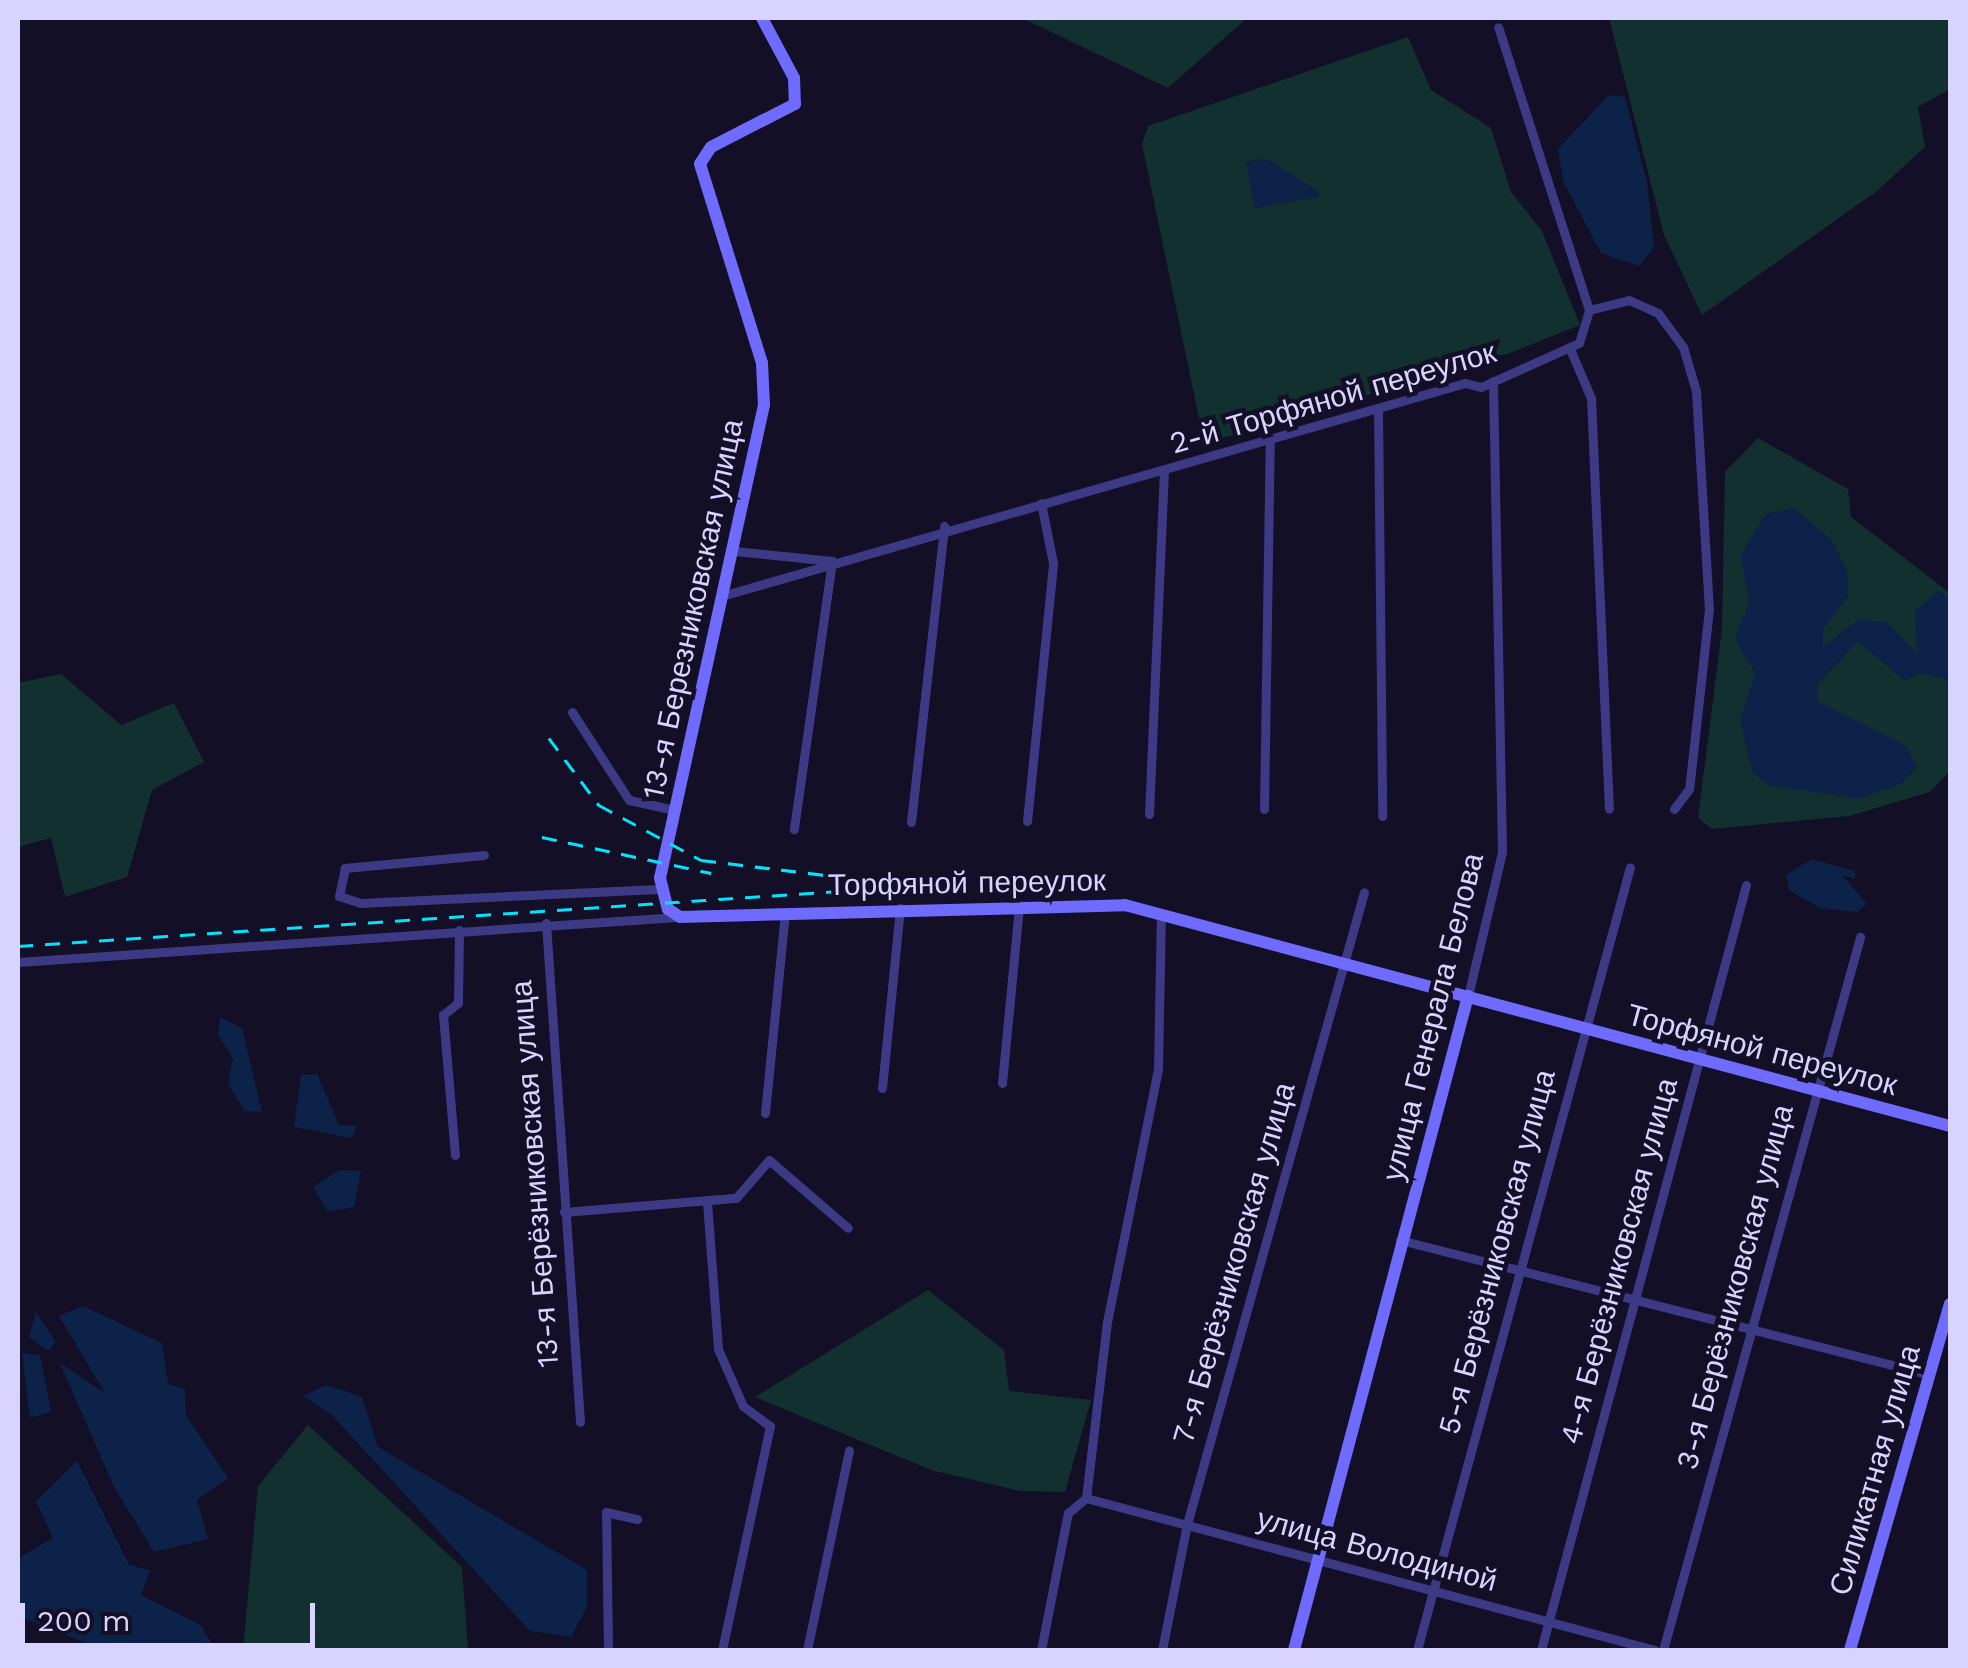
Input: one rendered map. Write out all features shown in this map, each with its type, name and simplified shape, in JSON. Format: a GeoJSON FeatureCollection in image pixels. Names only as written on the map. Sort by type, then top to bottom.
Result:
{"type":"FeatureCollection","features":[{"type":"Feature","properties":{"kind":"street","name":"13-я Березниковская улица"},"geometry":{"type":"LineString","coordinates":[[660,890],[735,551],[764,377],[700,164],[712,147],[794,104],[794,78],[762,18]]}},
{"type":"Feature","properties":{"kind":"street"},"geometry":{"type":"LineString","coordinates":[[1498,27],[1589,310],[1587,333],[1570,349],[1591,398],[1608,809]]}},
{"type":"Feature","properties":{"kind":"street"},"geometry":{"type":"LineString","coordinates":[[1589,310],[1629,300],[1658,312],[1684,347],[1696,391],[1709,609],[1689,789],[1674,809]]}},
{"type":"Feature","properties":{"kind":"street","name":"2-й Торфяной переулок"},"geometry":{"type":"LineString","coordinates":[[725,595],[944,526],[1164,471],[1378,408],[1493,381],[1570,349]]}},
{"type":"Feature","properties":{"kind":"street","name":"улица Генерала Белова"},"geometry":{"type":"LineString","coordinates":[[1294,1650],[1312,1557],[1468,996],[1502,852],[1493,381]]}},
{"type":"Feature","properties":{"kind":"street"},"geometry":{"type":"LineString","coordinates":[[1378,408],[1382,816]]}},
{"type":"Feature","properties":{"kind":"street"},"geometry":{"type":"LineString","coordinates":[[1264,809],[1270,439]]}},
{"type":"Feature","properties":{"kind":"street"},"geometry":{"type":"LineString","coordinates":[[1149,814],[1164,471]]}},
{"type":"Feature","properties":{"kind":"street"},"geometry":{"type":"LineString","coordinates":[[1027,821],[1053,563],[1040,502]]}},
{"type":"Feature","properties":{"kind":"street"},"geometry":{"type":"LineString","coordinates":[[911,822],[944,526]]}},
{"type":"Feature","properties":{"kind":"street","name":"2-й Торфяной переулок"},"geometry":{"type":"LineString","coordinates":[[735,551],[832,561]]}},
{"type":"Feature","properties":{"kind":"street"},"geometry":{"type":"LineString","coordinates":[[794,829],[832,561]]}},
{"type":"Feature","properties":{"kind":"street"},"geometry":{"type":"LineString","coordinates":[[572,712],[629,800],[675,810]]}},
{"type":"Feature","properties":{"kind":"street"},"geometry":{"type":"LineString","coordinates":[[484,855],[346,868],[339,896],[360,903],[660,890],[680,917]]}},
{"type":"Feature","properties":{"kind":"street","name":"5-я Берёзниковская улица"},"geometry":{"type":"LineString","coordinates":[[1418,1650],[1430,1588],[1630,867]]}},
{"type":"Feature","properties":{"kind":"street","name":"4-я Берёзниковская улица"},"geometry":{"type":"LineString","coordinates":[[1541,1650],[1746,884]]}},
{"type":"Feature","properties":{"kind":"street","name":"7-я Берёзниковская улица"},"geometry":{"type":"LineString","coordinates":[[1162,1650],[1186,1524],[1364,892]]}},
{"type":"Feature","properties":{"kind":"street"},"geometry":{"type":"LineString","coordinates":[[1002,1083],[1019,902]]}},
{"type":"Feature","properties":{"kind":"street","name":"Торфяной переулок"},"geometry":{"type":"LineString","coordinates":[[18,962],[546,923],[1019,902],[1161,912],[1950,1126]]}},
{"type":"Feature","properties":{"kind":"street"},"geometry":{"type":"LineString","coordinates":[[882,1088],[900,908]]}},
{"type":"Feature","properties":{"kind":"street"},"geometry":{"type":"LineString","coordinates":[[1041,1650],[1068,1514],[1086,1498],[1108,1322],[1158,1068],[1161,912]]}},
{"type":"Feature","properties":{"kind":"street"},"geometry":{"type":"LineString","coordinates":[[765,1112],[785,913]]}},
{"type":"Feature","properties":{"kind":"street","name":"13-я Берёзниковская улица"},"geometry":{"type":"LineString","coordinates":[[546,923],[580,1422]]}},
{"type":"Feature","properties":{"kind":"street"},"geometry":{"type":"LineString","coordinates":[[455,1155],[442,1025],[458,1002],[459,930]]}},
{"type":"Feature","properties":{"kind":"street","name":"3-я Берёзниковская улица"},"geometry":{"type":"LineString","coordinates":[[1659,1650],[1750,1334],[1813,1089],[1860,937]]}},
{"type":"Feature","properties":{"kind":"street"},"geometry":{"type":"LineString","coordinates":[[564,1212],[736,1198],[769,1160],[848,1228]]}},
{"type":"Feature","properties":{"kind":"street"},"geometry":{"type":"LineString","coordinates":[[707,1202],[721,1358],[744,1406],[770,1425],[722,1650]]}},
{"type":"Feature","properties":{"kind":"street"},"geometry":{"type":"LineString","coordinates":[[1400,1240],[1750,1334],[1928,1374]]}},
{"type":"Feature","properties":{"kind":"street","name":"Силикатная улица"},"geometry":{"type":"LineString","coordinates":[[1850,1650],[1950,1304]]}},
{"type":"Feature","properties":{"kind":"street"},"geometry":{"type":"LineString","coordinates":[[808,1650],[849,1450]]}},
{"type":"Feature","properties":{"kind":"street","name":"улица Володиной"},"geometry":{"type":"LineString","coordinates":[[1086,1498],[1659,1650]]}},
{"type":"Feature","properties":{"kind":"street"},"geometry":{"type":"LineString","coordinates":[[612,1650],[606,1512],[637,1519]]}},
{"type":"Feature","properties":{"kind":"green space"},"geometry":{"type":"Polygon","coordinates":[[[1022,18],[1247,18],[1168,88],[1022,18]]]}},
{"type":"Feature","properties":{"kind":"green space"},"geometry":{"type":"Polygon","coordinates":[[[1609,18],[1950,18],[1950,89],[1918,107],[1925,147],[1877,191],[1702,315],[1664,235],[1609,18]]]}},
{"type":"Feature","properties":{"kind":"green space"},"geometry":{"type":"Polygon","coordinates":[[[1408,37],[1431,90],[1491,128],[1511,192],[1542,231],[1580,325],[1508,354],[1442,365],[1314,417],[1204,442],[1142,144],[1148,126],[1408,37]]]}},
{"type":"Feature","properties":{"kind":"green space"},"geometry":{"type":"Polygon","coordinates":[[[1758,438],[1848,489],[1851,517],[1950,593],[1950,771],[1930,792],[1849,816],[1712,829],[1698,818],[1722,629],[1725,472],[1758,438]]]}},
{"type":"Feature","properties":{"kind":"green space"},"geometry":{"type":"Polygon","coordinates":[[[61,674],[121,725],[174,703],[204,762],[152,790],[127,877],[65,897],[51,838],[18,847],[18,683],[61,674]]]}},
{"type":"Feature","properties":{"kind":"green space"},"geometry":{"type":"Polygon","coordinates":[[[928,1290],[1004,1350],[1009,1391],[1091,1400],[1065,1492],[1020,1491],[931,1470],[755,1397],[928,1290]]]}},
{"type":"Feature","properties":{"kind":"green space"},"geometry":{"type":"Polygon","coordinates":[[[308,1425],[462,1567],[468,1650],[243,1650],[258,1486],[308,1425]]]}},
{"type":"Feature","properties":{"kind":"water"},"geometry":{"type":"Polygon","coordinates":[[[1609,95],[1625,97],[1647,183],[1654,247],[1639,266],[1601,253],[1563,181],[1558,149],[1609,95]]]}},
{"type":"Feature","properties":{"kind":"water"},"geometry":{"type":"Polygon","coordinates":[[[1265,158],[1318,191],[1319,197],[1255,208],[1246,162],[1265,158]]]}},
{"type":"Feature","properties":{"kind":"water"},"geometry":{"type":"Polygon","coordinates":[[[1794,508],[1833,541],[1848,574],[1848,597],[1823,629],[1823,647],[1859,619],[1888,623],[1917,653],[1915,611],[1938,591],[1950,599],[1950,681],[1920,673],[1904,681],[1858,641],[1818,684],[1817,701],[1905,745],[1917,767],[1901,784],[1860,799],[1768,785],[1753,773],[1740,720],[1755,673],[1735,639],[1749,604],[1741,554],[1766,514],[1794,508]]]}},
{"type":"Feature","properties":{"kind":"water"},"geometry":{"type":"Polygon","coordinates":[[[1812,859],[1855,871],[1855,879],[1842,875],[1867,904],[1857,912],[1820,908],[1789,890],[1786,875],[1812,859]]]}},
{"type":"Feature","properties":{"kind":"water"},"geometry":{"type":"Polygon","coordinates":[[[220,1017],[242,1028],[262,1112],[244,1111],[228,1084],[233,1058],[218,1035],[220,1017]]]}},
{"type":"Feature","properties":{"kind":"water"},"geometry":{"type":"Polygon","coordinates":[[[317,1074],[339,1125],[357,1126],[352,1138],[294,1127],[301,1075],[317,1074]]]}},
{"type":"Feature","properties":{"kind":"water"},"geometry":{"type":"Polygon","coordinates":[[[340,1170],[361,1171],[354,1207],[328,1212],[313,1187],[340,1170]]]}},
{"type":"Feature","properties":{"kind":"water"},"geometry":{"type":"Polygon","coordinates":[[[83,1306],[162,1343],[168,1384],[185,1389],[186,1415],[228,1478],[197,1500],[208,1539],[154,1552],[114,1487],[60,1363],[105,1393],[59,1316],[83,1306]]]}},
{"type":"Feature","properties":{"kind":"water"},"geometry":{"type":"Polygon","coordinates":[[[36,1312],[56,1342],[48,1351],[29,1337],[36,1312]]]}},
{"type":"Feature","properties":{"kind":"water"},"geometry":{"type":"Polygon","coordinates":[[[22,1353],[40,1355],[51,1412],[30,1418],[22,1353]]]}},
{"type":"Feature","properties":{"kind":"water"},"geometry":{"type":"Polygon","coordinates":[[[326,1385],[362,1397],[378,1447],[587,1570],[587,1607],[571,1637],[530,1631],[333,1416],[303,1396],[326,1385]]]}},
{"type":"Feature","properties":{"kind":"water"},"geometry":{"type":"Polygon","coordinates":[[[77,1461],[129,1565],[150,1570],[141,1595],[201,1625],[215,1650],[104,1650],[18,1616],[18,1558],[53,1538],[36,1501],[77,1461]]]}},
{"type":"Feature","properties":{"kind":"railway"},"geometry":{"type":"LineString","coordinates":[[549,738],[599,805],[701,860],[924,887]]}},
{"type":"Feature","properties":{"kind":"railway"},"geometry":{"type":"LineString","coordinates":[[542,837],[711,873]]}},
{"type":"Feature","properties":{"kind":"railway"},"geometry":{"type":"LineString","coordinates":[[18,946],[854,890]]}}]}
